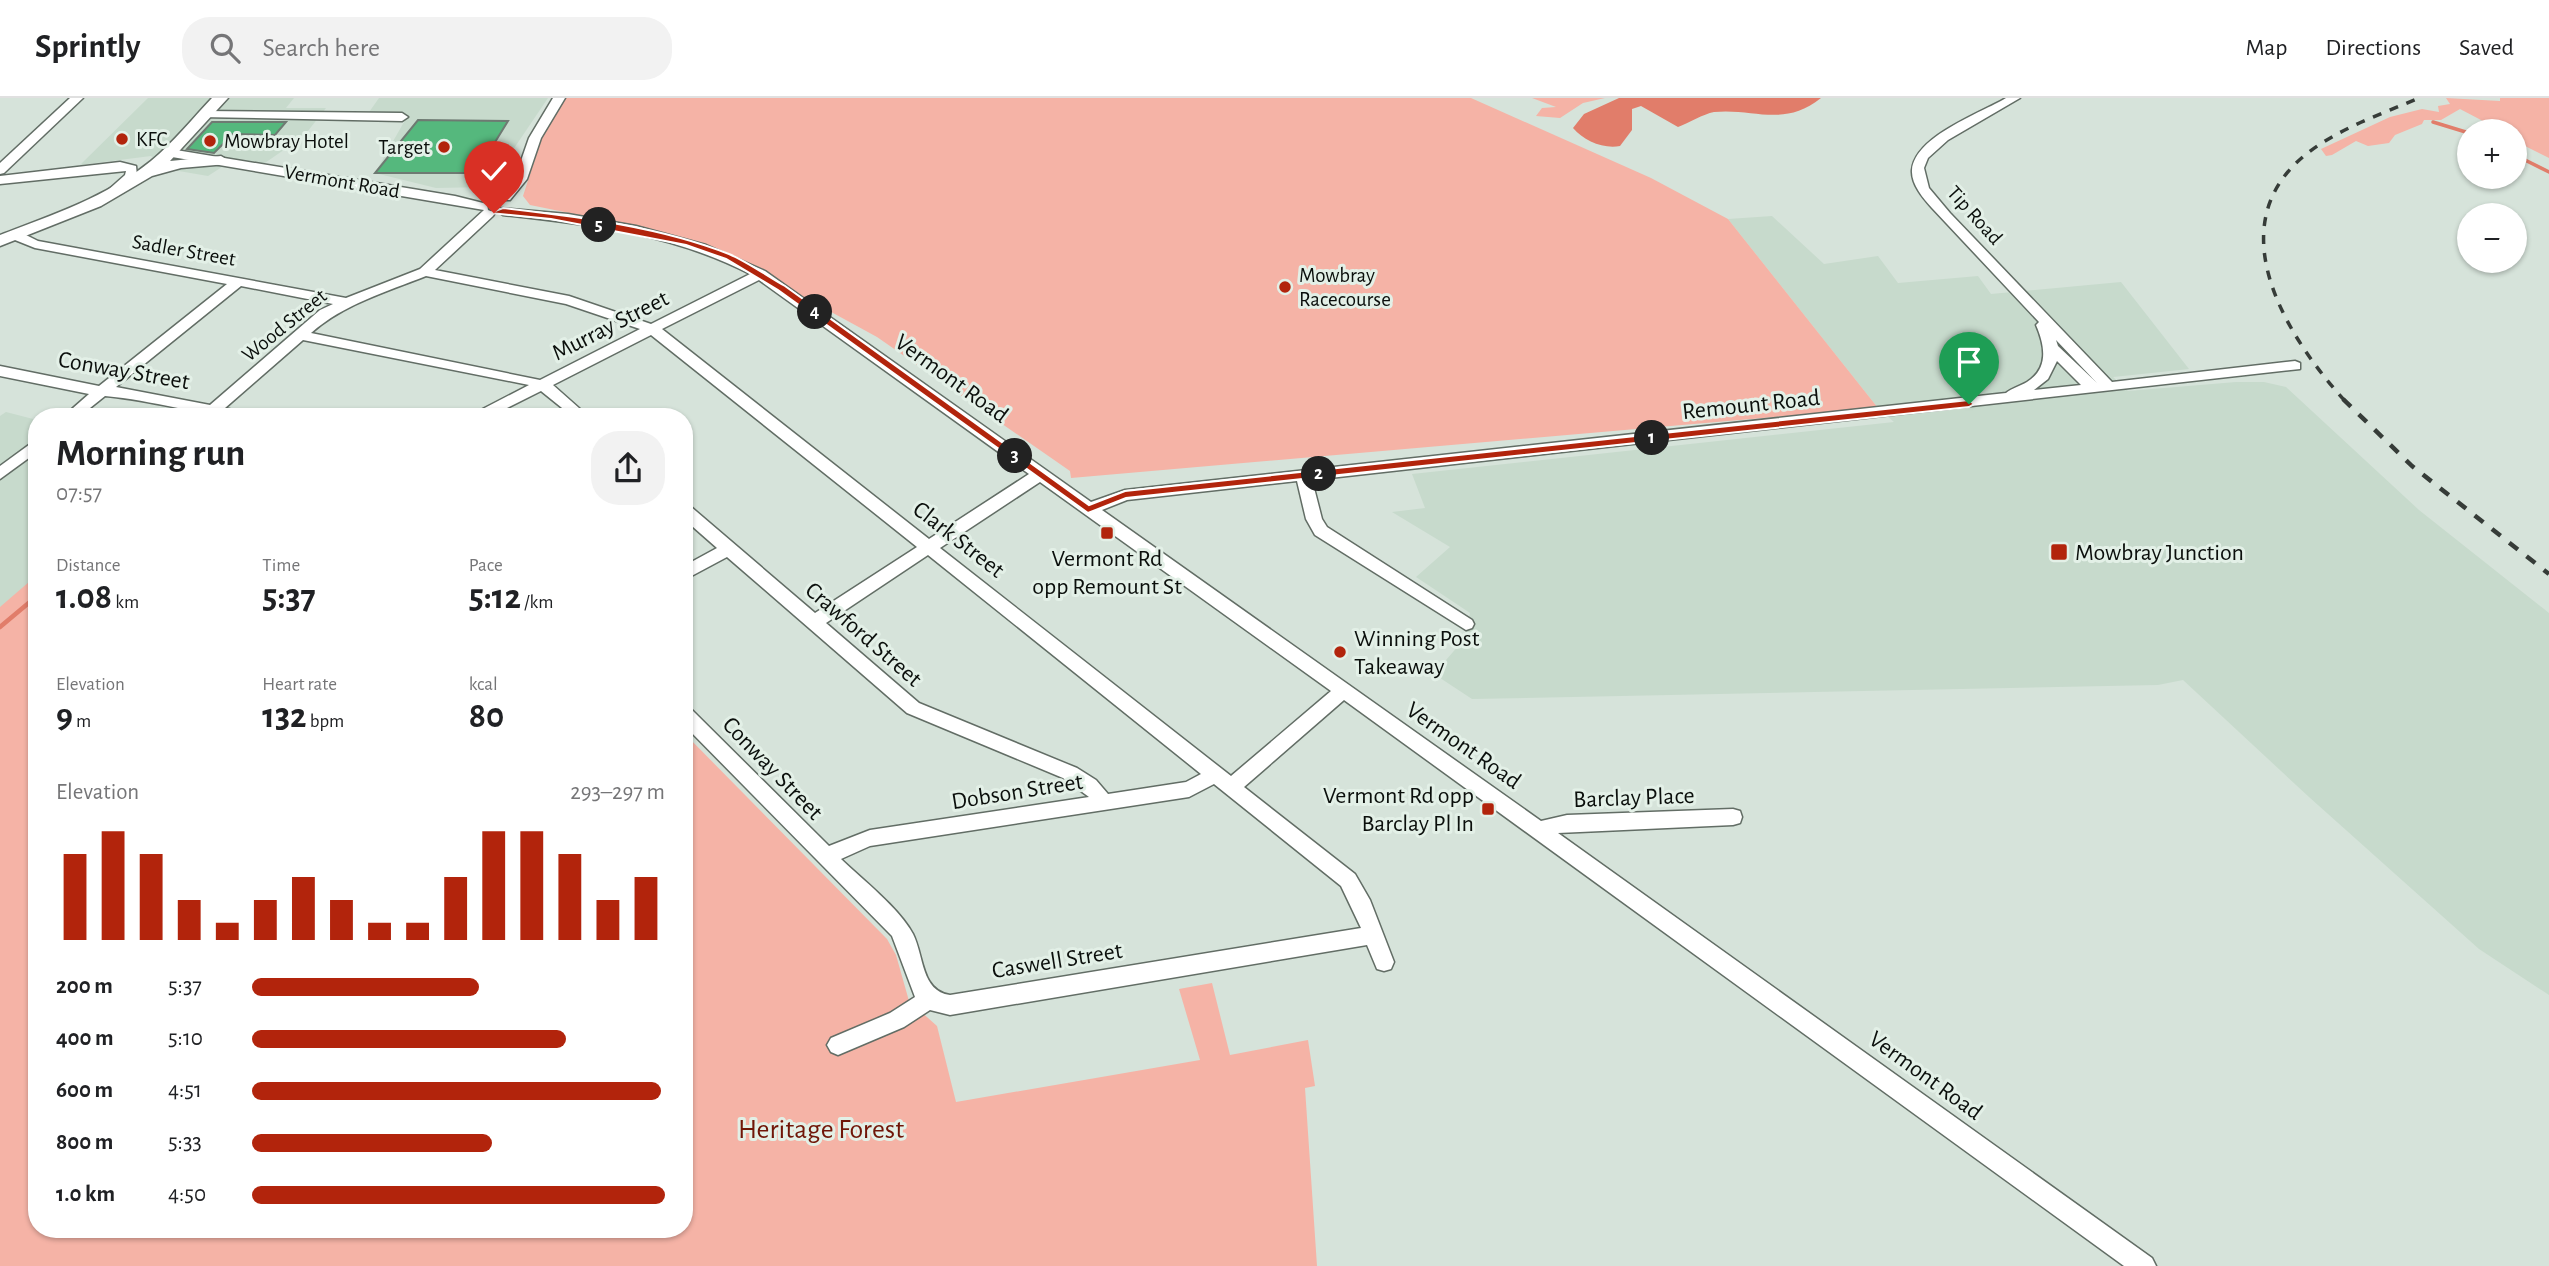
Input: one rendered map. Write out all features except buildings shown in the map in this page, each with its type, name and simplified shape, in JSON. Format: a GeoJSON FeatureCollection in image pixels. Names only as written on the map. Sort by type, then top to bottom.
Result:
{"type":"FeatureCollection","features":[{"type":"Feature","properties":{"kind":"main road"},"geometry":{"type":"LineString","coordinates":[[7,238],[108,196],[147,172],[167,155],[219,98]]}},
{"type":"Feature","properties":{"kind":"main road"},"geometry":{"type":"LineString","coordinates":[[147,172],[180,163],[225,161]]}},
{"type":"Feature","properties":{"kind":"street"},"geometry":{"type":"LineString","coordinates":[[0,170],[77,98]]}},
{"type":"Feature","properties":{"kind":"street","name":"Wood Street"},"geometry":{"type":"LineString","coordinates":[[216,408],[325,313],[346,302],[425,272],[498,205],[521,179],[535,138],[559,98]]}},
{"type":"Feature","properties":{"kind":"street","name":"Tip Road"},"geometry":{"type":"LineString","coordinates":[[2014,98],[1938,140],[1926,151],[1918,167],[1930,198],[2109,387]]}},
{"type":"Feature","properties":{"kind":"street"},"geometry":{"type":"LineString","coordinates":[[204,115],[402,117]]}},
{"type":"Feature","properties":{"kind":"street","name":"Vermont Road"},"geometry":{"type":"LineString","coordinates":[[167,155],[225,161],[498,205],[689,243],[729,257],[760,274],[2144,1266]]}},
{"type":"Feature","properties":{"kind":"street"},"geometry":{"type":"LineString","coordinates":[[0,180],[124,166],[133,170],[108,196]]}},
{"type":"Feature","properties":{"kind":"street","name":"Sadler Street"},"geometry":{"type":"LineString","coordinates":[[7,238],[346,302]]}},
{"type":"Feature","properties":{"kind":"street","name":"Clark Street"},"geometry":{"type":"LineString","coordinates":[[425,272],[569,300],[653,329],[1348,880],[1354,888],[1384,962]]}},
{"type":"Feature","properties":{"kind":"street","name":"Murray Street"},"geometry":{"type":"LineString","coordinates":[[496,408],[760,274]]}},
{"type":"Feature","properties":{"kind":"street"},"geometry":{"type":"LineString","coordinates":[[81,408],[240,281]]}},
{"type":"Feature","properties":{"kind":"street","name":"Tip Road"},"geometry":{"type":"LineString","coordinates":[[2037,313],[2055,352],[2092,389]]}},
{"type":"Feature","properties":{"kind":"street"},"geometry":{"type":"LineString","coordinates":[[301,335],[520,378],[541,385],[571,408]]}},
{"type":"Feature","properties":{"kind":"street"},"geometry":{"type":"LineString","coordinates":[[1993,401],[2021,391],[2040,380],[2049,368],[2055,352],[2073,351]]}},
{"type":"Feature","properties":{"kind":"street","name":"Remount Road"},"geometry":{"type":"LineString","coordinates":[[1088,509],[1125,495],[2295,366]]}},
{"type":"Feature","properties":{"kind":"street","name":"Conway Street"},"geometry":{"type":"LineString","coordinates":[[0,371],[199,408]]}},
{"type":"Feature","properties":{"kind":"street"},"geometry":{"type":"LineString","coordinates":[[0,474],[28,451]]}},
{"type":"Feature","properties":{"kind":"street"},"geometry":{"type":"LineString","coordinates":[[814,622],[1040,474]]}},
{"type":"Feature","properties":{"kind":"street"},"geometry":{"type":"LineString","coordinates":[[1303,475],[1314,519],[1321,531],[1465,624]]}},
{"type":"Feature","properties":{"kind":"street","name":"Crawford Street"},"geometry":{"type":"LineString","coordinates":[[693,518],[913,708],[1070,773],[1101,796],[1102,803]]}},
{"type":"Feature","properties":{"kind":"street"},"geometry":{"type":"LineString","coordinates":[[693,570],[728,549]]}},
{"type":"Feature","properties":{"kind":"street"},"geometry":{"type":"LineString","coordinates":[[1232,786],[1343,691]]}},
{"type":"Feature","properties":{"kind":"street","name":"Conway Street"},"geometry":{"type":"LineString","coordinates":[[693,722],[826,858]]}},
{"type":"Feature","properties":{"kind":"street","name":"Dobson Street"},"geometry":{"type":"LineString","coordinates":[[826,858],[844,846],[870,838],[1189,789],[1214,773]]}},
{"type":"Feature","properties":{"kind":"street","name":"Barclay Place"},"geometry":{"type":"LineString","coordinates":[[1539,831],[1545,827],[1567,823],[1732,817]]}},
{"type":"Feature","properties":{"kind":"street"},"geometry":{"type":"LineString","coordinates":[[826,858],[905,937],[919,986],[928,999],[885,1024],[838,1045]]}},
{"type":"Feature","properties":{"kind":"street","name":"Caswell Street"},"geometry":{"type":"LineString","coordinates":[[928,999],[950,1005],[1373,935]]}},
{"type":"Feature","properties":{"kind":"shaded area"},"geometry":{"type":"Polygon","coordinates":[[[148,98],[294,98],[286,108],[326,108],[304,136],[252,172],[225,165],[208,176],[167,169],[151,156],[80,165],[148,98]]]}},
{"type":"Feature","properties":{"kind":"shaded area"},"geometry":{"type":"Polygon","coordinates":[[[379,98],[548,98],[488,187],[436,188],[375,173],[408,115],[367,115],[379,98]]]}},
{"type":"Feature","properties":{"kind":"shaded area"},"geometry":{"type":"Polygon","coordinates":[[[1619,98],[1821,98],[1807,107],[1781,115],[1714,112],[1678,127],[1641,106],[1632,109],[1632,130],[1620,146],[1594,143],[1573,128],[1584,114],[1619,98]]]}},
{"type":"Feature","properties":{"kind":"shaded area"},"geometry":{"type":"Polygon","coordinates":[[[1772,216],[1824,264],[1878,256],[1898,283],[1978,276],[1991,294],[2121,282],[2189,369],[2113,377],[2128,391],[2236,382],[2264,382],[2286,387],[2419,510],[2549,613],[2549,995],[2479,949],[2183,680],[2158,685],[1472,699],[1434,674],[1465,638],[1470,613],[1416,577],[1450,547],[1392,512],[1425,508],[1412,474],[1894,422],[1878,408],[1728,219],[1772,216]]]}},
{"type":"Feature","properties":{"kind":"shaded area"},"geometry":{"type":"Polygon","coordinates":[[[6,412],[28,418],[28,584],[0,608],[0,416],[6,412]]]}},
{"type":"Feature","properties":{"kind":"green space","name":"Mowbray Racecourse"},"geometry":{"type":"Polygon","coordinates":[[[566,98],[1471,98],[1651,178],[1728,219],[1878,408],[1071,478],[1070,471],[877,337],[721,252],[648,229],[530,205],[523,196],[544,131],[566,98]]]}},
{"type":"Feature","properties":{"kind":"green space"},"geometry":{"type":"Polygon","coordinates":[[[1532,98],[1605,98],[1583,103],[1560,118],[1536,116],[1542,108],[1556,107],[1532,98]]]}},
{"type":"Feature","properties":{"kind":"green space"},"geometry":{"type":"Polygon","coordinates":[[[2446,98],[2500,101],[2500,98],[2549,98],[2549,158],[2527,147],[2527,119],[2479,119],[2460,109],[2441,120],[2424,120],[2422,124],[2395,135],[2389,143],[2368,146],[2356,141],[2326,156],[2321,149],[2390,117],[2422,109],[2439,112],[2438,106],[2450,104],[2446,98]]]}},
{"type":"Feature","properties":{"kind":"green space","name":"Heritage Forest"},"geometry":{"type":"Polygon","coordinates":[[[28,583],[28,1238],[693,1238],[693,742],[887,939],[896,955],[909,1001],[937,1026],[956,1102],[1200,1060],[1179,989],[1212,983],[1230,1055],[1308,1040],[1315,1086],[1305,1088],[1317,1266],[0,1266],[0,607],[28,583]]]}},
{"type":"Feature","properties":{"kind":"waterway"},"geometry":{"type":"LineString","coordinates":[[2433,122],[2457,129]]}},
{"type":"Feature","properties":{"kind":"waterway"},"geometry":{"type":"LineString","coordinates":[[2527,161],[2549,172]]}},
{"type":"Feature","properties":{"kind":"waterway"},"geometry":{"type":"LineString","coordinates":[[0,627],[28,604]]}},
{"type":"Feature","properties":{"kind":"railway"},"geometry":{"type":"LineString","coordinates":[[2345,401],[2301,344],[2283,312],[2270,278],[2264,245],[2267,212],[2281,180],[2309,152],[2349,128],[2419,98]]}},
{"type":"Feature","properties":{"kind":"railway"},"geometry":{"type":"LineString","coordinates":[[2345,401],[2412,466],[2549,574]]}},
{"type":"Feature","properties":{"kind":"place","name":"KFC"},"geometry":{"type":"Point","coordinates":[122,139]}},
{"type":"Feature","properties":{"kind":"place","name":"Mowbray Hotel"},"geometry":{"type":"Point","coordinates":[210,141]}},
{"type":"Feature","properties":{"kind":"place","name":"Target"},"geometry":{"type":"Point","coordinates":[444,147]}},
{"type":"Feature","properties":{"kind":"place","name":"Mowbray Racecourse"},"geometry":{"type":"Point","coordinates":[1285,287]}},
{"type":"Feature","properties":{"kind":"place","name":"Vermont Rd opp Remount St"},"geometry":{"type":"Point","coordinates":[1107,533]}},
{"type":"Feature","properties":{"kind":"place","name":"Mowbray Junction"},"geometry":{"type":"Point","coordinates":[2059,552]}},
{"type":"Feature","properties":{"kind":"place","name":"Winning Post Takeaway"},"geometry":{"type":"Point","coordinates":[1340,652]}},
{"type":"Feature","properties":{"kind":"place","name":"Vermont Rd opp Barclay Pl In"},"geometry":{"type":"Point","coordinates":[1488,809]}},
{"type":"Feature","properties":{"kind":"route"},"geometry":{"type":"LineString","coordinates":[[494,213],[503,211],[551,216],[666,237],[729,257],[782,288],[1088,509],[1125,495],[1969,404]]}}]}
